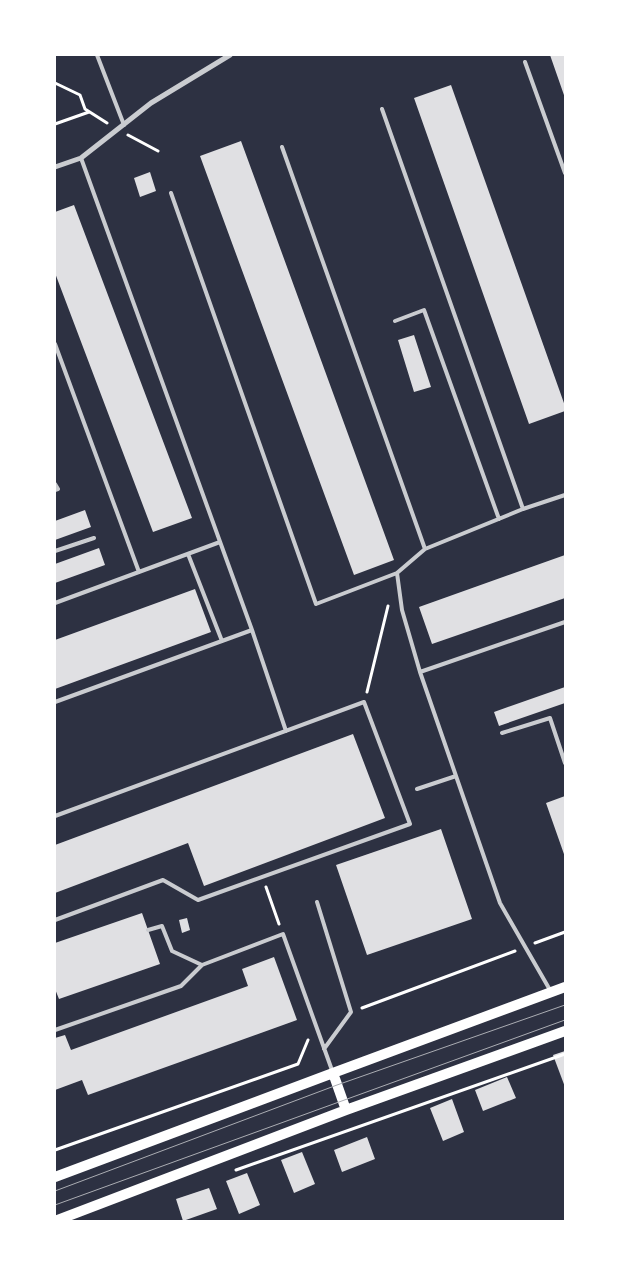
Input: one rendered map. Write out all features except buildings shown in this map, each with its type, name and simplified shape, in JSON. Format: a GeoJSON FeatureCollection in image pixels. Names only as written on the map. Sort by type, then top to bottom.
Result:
{"type":"FeatureCollection","features":[{"type":"Feature","properties":{"kind":"main road"},"geometry":{"type":"LineString","coordinates":[[55,1177],[565,987]]}},
{"type":"Feature","properties":{"kind":"main road"},"geometry":{"type":"LineString","coordinates":[[55,1221],[346,1110],[565,1031]]}},
{"type":"Feature","properties":{"kind":"main road"},"geometry":{"type":"LineString","coordinates":[[332,1073],[346,1110]]}},
{"type":"Feature","properties":{"kind":"street"},"geometry":{"type":"LineString","coordinates":[[55,167],[81,158],[151,103],[230,55]]}},
{"type":"Feature","properties":{"kind":"lane"},"geometry":{"type":"LineString","coordinates":[[97,55],[124,124]]}},
{"type":"Feature","properties":{"kind":"lane"},"geometry":{"type":"LineString","coordinates":[[525,62],[565,173]]}},
{"type":"Feature","properties":{"kind":"lane"},"geometry":{"type":"LineString","coordinates":[[382,109],[524,509]]}},
{"type":"Feature","properties":{"kind":"lane"},"geometry":{"type":"LineString","coordinates":[[282,147],[425,549]]}},
{"type":"Feature","properties":{"kind":"lane"},"geometry":{"type":"LineString","coordinates":[[81,158],[252,630],[286,730]]}},
{"type":"Feature","properties":{"kind":"lane"},"geometry":{"type":"LineString","coordinates":[[171,193],[316,604],[397,573],[425,549],[565,494]]}},
{"type":"Feature","properties":{"kind":"lane"},"geometry":{"type":"LineString","coordinates":[[395,321],[424,310],[500,519]]}},
{"type":"Feature","properties":{"kind":"lane"},"geometry":{"type":"LineString","coordinates":[[55,344],[139,572]]}},
{"type":"Feature","properties":{"kind":"lane"},"geometry":{"type":"LineString","coordinates":[[55,484],[58,489],[55,490]]}},
{"type":"Feature","properties":{"kind":"lane"},"geometry":{"type":"LineString","coordinates":[[55,551],[94,538]]}},
{"type":"Feature","properties":{"kind":"lane"},"geometry":{"type":"LineString","coordinates":[[55,603],[220,542]]}},
{"type":"Feature","properties":{"kind":"lane"},"geometry":{"type":"LineString","coordinates":[[188,554],[222,642]]}},
{"type":"Feature","properties":{"kind":"lane"},"geometry":{"type":"LineString","coordinates":[[397,573],[402,610],[420,672],[500,903],[551,992]]}},
{"type":"Feature","properties":{"kind":"lane"},"geometry":{"type":"LineString","coordinates":[[420,672],[565,622]]}},
{"type":"Feature","properties":{"kind":"lane"},"geometry":{"type":"LineString","coordinates":[[55,702],[252,630]]}},
{"type":"Feature","properties":{"kind":"lane"},"geometry":{"type":"LineString","coordinates":[[55,816],[364,702],[410,824],[198,900],[163,880],[55,920]]}},
{"type":"Feature","properties":{"kind":"lane"},"geometry":{"type":"LineString","coordinates":[[502,734],[550,718],[565,763]]}},
{"type":"Feature","properties":{"kind":"lane"},"geometry":{"type":"LineString","coordinates":[[417,789],[456,776]]}},
{"type":"Feature","properties":{"kind":"lane"},"geometry":{"type":"LineString","coordinates":[[317,902],[351,1012],[324,1049]]}},
{"type":"Feature","properties":{"kind":"lane"},"geometry":{"type":"LineString","coordinates":[[148,930],[162,926],[172,951],[202,964]]}},
{"type":"Feature","properties":{"kind":"lane"},"geometry":{"type":"LineString","coordinates":[[55,1030],[181,986],[202,964],[283,934],[332,1073]]}},
{"type":"Feature","properties":{"kind":"path"},"geometry":{"type":"LineString","coordinates":[[55,83],[80,94],[85,109],[89,112],[117,130],[158,151]]}},
{"type":"Feature","properties":{"kind":"path"},"geometry":{"type":"LineString","coordinates":[[55,124],[89,112]]}},
{"type":"Feature","properties":{"kind":"path"},"geometry":{"type":"LineString","coordinates":[[364,702],[390,601]]}},
{"type":"Feature","properties":{"kind":"path"},"geometry":{"type":"LineString","coordinates":[[263,877],[283,934]]}},
{"type":"Feature","properties":{"kind":"path"},"geometry":{"type":"LineString","coordinates":[[231,1172],[565,1054]]}},
{"type":"Feature","properties":{"kind":"tram line"},"geometry":{"type":"LineString","coordinates":[[55,1191],[337,1085],[565,1005]]}},
{"type":"Feature","properties":{"kind":"tram line"},"geometry":{"type":"LineString","coordinates":[[55,1205],[565,1020]]}}]}
